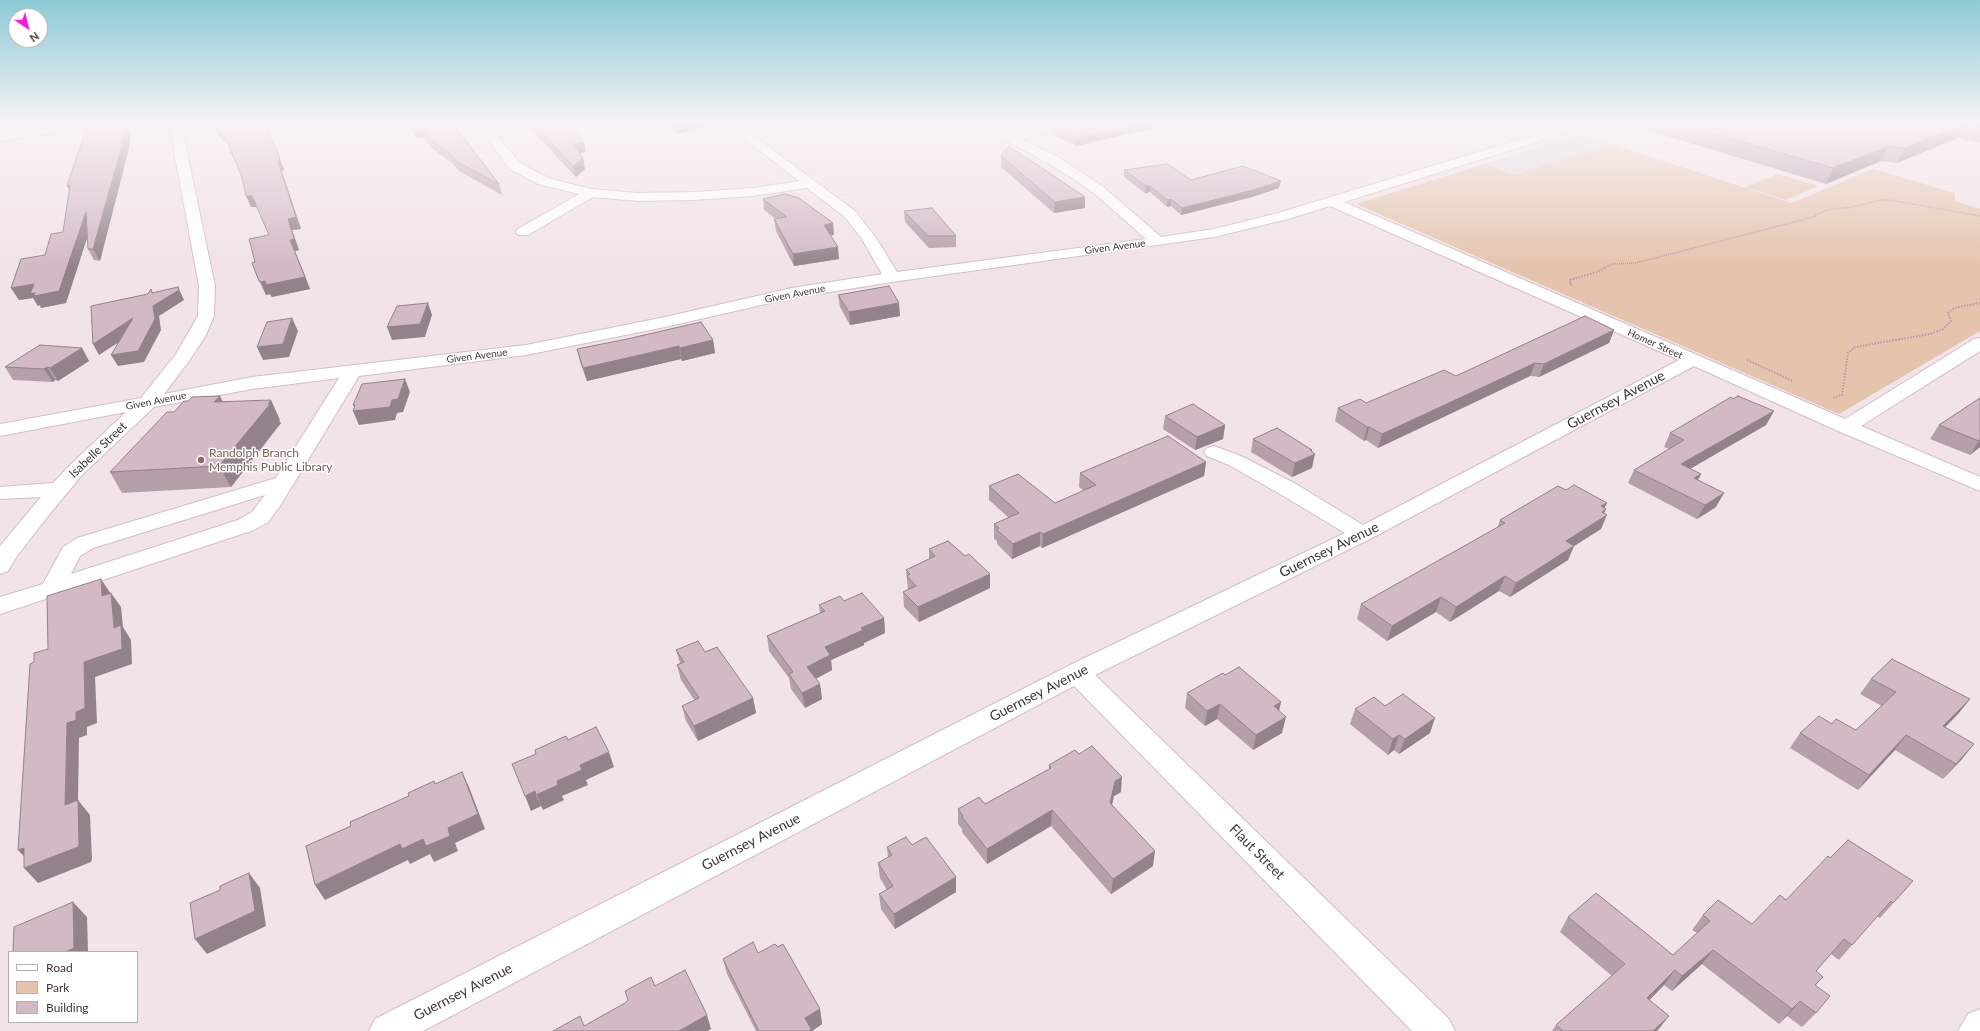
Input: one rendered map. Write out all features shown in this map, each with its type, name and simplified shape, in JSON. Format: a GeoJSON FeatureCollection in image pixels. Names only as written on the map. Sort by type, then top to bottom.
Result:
{"type":"FeatureCollection","features":[{"type":"Feature","properties":{"kind":"street","name":"Isabelle Street"},"geometry":{"type":"LineString","coordinates":[[0,566],[7,553],[75,471],[147,402],[183,357],[197,335],[206,316],[207,286],[185,172]]}},
{"type":"Feature","properties":{"kind":"street"},"geometry":{"type":"LineString","coordinates":[[526,172],[543,181],[591,193],[638,197],[694,196],[753,192],[809,184]]}},
{"type":"Feature","properties":{"kind":"street"},"geometry":{"type":"LineString","coordinates":[[794,172],[850,214],[869,238],[892,277]]}},
{"type":"Feature","properties":{"kind":"street"},"geometry":{"type":"LineString","coordinates":[[1073,172],[1105,196],[1158,242]]}},
{"type":"Feature","properties":{"kind":"street","name":"Given Avenue"},"geometry":{"type":"LineString","coordinates":[[0,430],[252,383],[526,350],[665,322],[792,293],[892,277],[1158,242],[1248,225],[1425,172]]}},
{"type":"Feature","properties":{"kind":"street"},"geometry":{"type":"LineString","coordinates":[[523,232],[591,193]]}},
{"type":"Feature","properties":{"kind":"street","name":"Homer Street"},"geometry":{"type":"LineString","coordinates":[[1331,201],[1980,485]]}},
{"type":"Feature","properties":{"kind":"street"},"geometry":{"type":"LineString","coordinates":[[1845,426],[1980,343]]}},
{"type":"Feature","properties":{"kind":"street","name":"Guernsey Avenue"},"geometry":{"type":"LineString","coordinates":[[387,1031],[1077,673],[1362,534],[1692,360]]}},
{"type":"Feature","properties":{"kind":"street"},"geometry":{"type":"LineString","coordinates":[[0,606],[246,525],[260,517],[269,506],[353,371]]}},
{"type":"Feature","properties":{"kind":"street"},"geometry":{"type":"LineString","coordinates":[[1214,452],[1236,461],[1288,489],[1362,534]]}},
{"type":"Feature","properties":{"kind":"street"},"geometry":{"type":"LineString","coordinates":[[52,589],[71,552],[85,543],[284,482]]}},
{"type":"Feature","properties":{"kind":"street"},"geometry":{"type":"LineString","coordinates":[[0,493],[60,489]]}},
{"type":"Feature","properties":{"kind":"street","name":"Flaut Street"},"geometry":{"type":"LineString","coordinates":[[1077,673],[1437,1031]]}},
{"type":"Feature","properties":{"kind":"street"},"geometry":{"type":"LineString","coordinates":[[1976,1031],[1980,1026]]}},
{"type":"Feature","properties":{"kind":"path"},"geometry":{"type":"LineString","coordinates":[[1575,288],[1570,284],[1570,280],[1597,272],[1612,264],[1644,261],[1813,218],[1833,209],[1890,200],[1980,216]]}},
{"type":"Feature","properties":{"kind":"path"},"geometry":{"type":"LineString","coordinates":[[1828,397],[1833,398],[1842,395],[1848,353],[1855,347],[1930,334],[1943,329],[1951,321],[1948,313],[1954,308],[1980,303]]}},
{"type":"Feature","properties":{"kind":"path"},"geometry":{"type":"LineString","coordinates":[[1743,359],[1770,369],[1795,382]]}},
{"type":"Feature","properties":{"kind":"green space"},"geometry":{"type":"Polygon","coordinates":[[[1459,172],[1506,172],[1514,175],[1523,172],[1697,172],[1792,203],[1866,172],[1884,172],[1955,193],[1955,201],[1980,209],[1980,331],[1839,414],[1356,204],[1459,172]]]}},
{"type":"Feature","properties":{"kind":"green space"},"geometry":{"type":"Polygon","coordinates":[[[1778,174],[1818,186],[1786,200],[1745,187],[1778,174]]]}},
{"type":"Feature","properties":{"kind":"shaded area"},"geometry":{"type":"Polygon","coordinates":[[[1506,172],[1523,172],[1514,175],[1506,172]]]}},
{"type":"Feature","properties":{"kind":"building"},"geometry":{"type":"Polygon","coordinates":[[[72,172],[115,172],[93,249],[88,249],[86,212],[59,291],[34,296],[35,293],[30,294],[34,284],[11,288],[21,259],[45,255],[51,234],[63,232],[70,185],[67,186],[72,172]]]}},
{"type":"Feature","properties":{"kind":"building"},"geometry":{"type":"Polygon","coordinates":[[[240,172],[281,172],[296,217],[288,219],[294,239],[290,240],[305,277],[266,285],[265,281],[259,281],[252,263],[255,262],[249,239],[269,235],[252,196],[246,196],[240,172]]]}},
{"type":"Feature","properties":{"kind":"building"},"geometry":{"type":"Polygon","coordinates":[[[477,172],[490,172],[499,184],[477,172]]]}},
{"type":"Feature","properties":{"kind":"building"},"geometry":{"type":"Polygon","coordinates":[[[1020,172],[1048,172],[1085,197],[1055,202],[1020,172]]]}},
{"type":"Feature","properties":{"kind":"building"},"geometry":{"type":"Polygon","coordinates":[[[1127,172],[1179,172],[1191,180],[1220,172],[1258,172],[1281,181],[1253,190],[1182,208],[1171,199],[1167,200],[1150,186],[1146,186],[1127,172]]]}},
{"type":"Feature","properties":{"kind":"building"},"geometry":{"type":"Polygon","coordinates":[[[785,194],[799,198],[833,223],[824,225],[838,247],[793,254],[774,219],[787,217],[763,199],[785,194]]]}},
{"type":"Feature","properties":{"kind":"building"},"geometry":{"type":"Polygon","coordinates":[[[932,208],[956,236],[928,236],[904,211],[932,208]]]}},
{"type":"Feature","properties":{"kind":"building"},"geometry":{"type":"Polygon","coordinates":[[[889,286],[899,303],[849,312],[838,295],[889,286]]]}},
{"type":"Feature","properties":{"kind":"building"},"geometry":{"type":"Polygon","coordinates":[[[178,287],[179,290],[153,306],[155,319],[138,351],[111,355],[133,318],[93,344],[91,306],[148,294],[151,289],[152,293],[178,287]]]}},
{"type":"Feature","properties":{"kind":"building"},"geometry":{"type":"Polygon","coordinates":[[[428,303],[420,324],[387,327],[397,306],[428,303]]]}},
{"type":"Feature","properties":{"kind":"building"},"geometry":{"type":"Polygon","coordinates":[[[1585,316],[1614,330],[1544,364],[1535,363],[1382,434],[1367,427],[1338,408],[1360,399],[1366,403],[1444,370],[1456,376],[1585,316]]]}},
{"type":"Feature","properties":{"kind":"building"},"geometry":{"type":"Polygon","coordinates":[[[292,318],[283,344],[257,347],[267,322],[292,318]]]}},
{"type":"Feature","properties":{"kind":"building"},"geometry":{"type":"Polygon","coordinates":[[[701,322],[713,340],[680,348],[679,346],[583,368],[577,349],[627,339],[701,322]]]}},
{"type":"Feature","properties":{"kind":"building"},"geometry":{"type":"Polygon","coordinates":[[[40,345],[82,348],[50,368],[5,367],[40,345]]]}},
{"type":"Feature","properties":{"kind":"building"},"geometry":{"type":"Polygon","coordinates":[[[405,379],[398,399],[392,400],[390,407],[353,411],[355,405],[353,405],[362,384],[405,379]]]}},
{"type":"Feature","properties":{"kind":"building"},"geometry":{"type":"Polygon","coordinates":[[[220,396],[214,402],[271,400],[268,404],[271,403],[219,466],[110,472],[167,412],[174,412],[184,401],[188,401],[192,397],[220,396]]]}},
{"type":"Feature","properties":{"kind":"building"},"geometry":{"type":"Polygon","coordinates":[[[1738,396],[1774,411],[1681,464],[1701,474],[1694,478],[1724,493],[1705,505],[1634,470],[1684,440],[1670,433],[1731,397],[1733,399],[1738,396]]]}},
{"type":"Feature","properties":{"kind":"building"},"geometry":{"type":"Polygon","coordinates":[[[1980,398],[1980,441],[1939,425],[1980,398]]]}},
{"type":"Feature","properties":{"kind":"building"},"geometry":{"type":"Polygon","coordinates":[[[1193,404],[1225,425],[1197,437],[1165,416],[1193,404]]]}},
{"type":"Feature","properties":{"kind":"building"},"geometry":{"type":"Polygon","coordinates":[[[1277,428],[1312,450],[1310,450],[1315,454],[1295,463],[1253,439],[1277,428]]]}},
{"type":"Feature","properties":{"kind":"building"},"geometry":{"type":"Polygon","coordinates":[[[1168,436],[1206,462],[1043,534],[1040,532],[1013,544],[997,530],[999,528],[994,524],[1019,513],[989,486],[1018,474],[1055,503],[1096,485],[1080,473],[1168,436]]]}},
{"type":"Feature","properties":{"kind":"building"},"geometry":{"type":"Polygon","coordinates":[[[1574,485],[1607,503],[1601,506],[1606,509],[1602,512],[1607,515],[1566,541],[1574,546],[1516,583],[1505,576],[1456,607],[1441,597],[1392,626],[1361,604],[1505,523],[1500,520],[1558,486],[1566,490],[1574,485]]]}},
{"type":"Feature","properties":{"kind":"building"},"geometry":{"type":"Polygon","coordinates":[[[948,541],[965,556],[969,554],[990,574],[918,607],[903,592],[916,586],[907,576],[910,574],[906,570],[935,556],[929,549],[948,541]]]}},
{"type":"Feature","properties":{"kind":"building"},"geometry":{"type":"Polygon","coordinates":[[[101,579],[102,596],[111,593],[114,628],[121,625],[122,649],[84,662],[85,708],[76,712],[76,720],[67,723],[65,805],[78,800],[79,844],[78,847],[24,868],[24,848],[18,850],[30,664],[34,662],[34,653],[48,649],[47,596],[101,579]]]}},
{"type":"Feature","properties":{"kind":"building"},"geometry":{"type":"Polygon","coordinates":[[[862,593],[884,618],[861,628],[863,630],[825,647],[830,655],[807,667],[820,684],[802,693],[789,674],[793,672],[767,636],[825,611],[819,605],[840,596],[844,601],[862,593]]]}},
{"type":"Feature","properties":{"kind":"building"},"geometry":{"type":"Polygon","coordinates":[[[698,641],[705,652],[717,647],[753,698],[694,726],[682,706],[699,698],[677,665],[684,662],[676,650],[698,641]]]}},
{"type":"Feature","properties":{"kind":"building"},"geometry":{"type":"Polygon","coordinates":[[[1892,659],[1970,699],[1943,726],[1974,744],[1956,764],[1906,735],[1869,775],[1800,733],[1819,716],[1832,724],[1836,719],[1856,730],[1896,692],[1871,679],[1892,659]]]}},
{"type":"Feature","properties":{"kind":"building"},"geometry":{"type":"Polygon","coordinates":[[[1239,667],[1281,702],[1274,706],[1286,717],[1256,735],[1220,704],[1207,711],[1187,693],[1223,673],[1225,675],[1239,667]]]}},
{"type":"Feature","properties":{"kind":"building"},"geometry":{"type":"Polygon","coordinates":[[[1403,694],[1435,718],[1405,739],[1399,735],[1393,739],[1355,709],[1374,697],[1385,706],[1403,694]]]}},
{"type":"Feature","properties":{"kind":"building"},"geometry":{"type":"Polygon","coordinates":[[[596,727],[609,752],[580,765],[582,770],[557,781],[558,785],[536,795],[535,791],[525,796],[512,764],[536,754],[535,750],[566,736],[568,740],[596,727]]]}},
{"type":"Feature","properties":{"kind":"building"},"geometry":{"type":"Polygon","coordinates":[[[1092,746],[1122,777],[1115,781],[1110,803],[1155,851],[1113,879],[1052,810],[987,849],[962,817],[963,816],[958,809],[979,797],[985,804],[1051,768],[1049,765],[1075,750],[1079,754],[1092,746]]]}},
{"type":"Feature","properties":{"kind":"building"},"geometry":{"type":"Polygon","coordinates":[[[462,772],[478,814],[448,828],[450,836],[426,846],[423,839],[402,849],[400,844],[315,885],[306,846],[351,826],[350,822],[409,796],[408,793],[434,781],[435,784],[462,772]]]}},
{"type":"Feature","properties":{"kind":"building"},"geometry":{"type":"Polygon","coordinates":[[[906,837],[912,845],[926,837],[956,877],[894,914],[879,894],[893,886],[878,863],[892,855],[887,847],[906,837]]]}},
{"type":"Feature","properties":{"kind":"building"},"geometry":{"type":"Polygon","coordinates":[[[1848,840],[1913,881],[1893,903],[1891,901],[1852,945],[1844,939],[1816,971],[1823,977],[1815,985],[1830,996],[1816,1013],[1800,1001],[1792,1009],[1713,950],[1682,976],[1675,970],[1647,998],[1669,1016],[1653,1031],[1563,1031],[1556,1025],[1625,964],[1568,917],[1596,893],[1673,955],[1710,921],[1703,915],[1718,900],[1752,924],[1780,895],[1786,900],[1828,856],[1830,858],[1848,840]]]}},
{"type":"Feature","properties":{"kind":"building"},"geometry":{"type":"Polygon","coordinates":[[[249,873],[255,911],[195,939],[190,903],[220,890],[220,886],[249,873]]]}},
{"type":"Feature","properties":{"kind":"building"},"geometry":{"type":"Polygon","coordinates":[[[73,902],[74,948],[67,951],[13,951],[14,927],[73,902]]]}},
{"type":"Feature","properties":{"kind":"building"},"geometry":{"type":"Polygon","coordinates":[[[753,942],[758,953],[775,944],[778,947],[783,944],[820,1009],[805,1018],[811,1029],[809,1031],[759,1031],[723,959],[753,942]]]}},
{"type":"Feature","properties":{"kind":"building"},"geometry":{"type":"Polygon","coordinates":[[[685,970],[707,1015],[679,1031],[553,1031],[580,1016],[584,1026],[625,1003],[628,1000],[625,991],[651,977],[655,986],[685,970]]]}},
{"type":"Feature","properties":{"kind":"place","name":"Randolph Branch Memphis Public Library"},"geometry":{"type":"Point","coordinates":[201,460]}}]}
